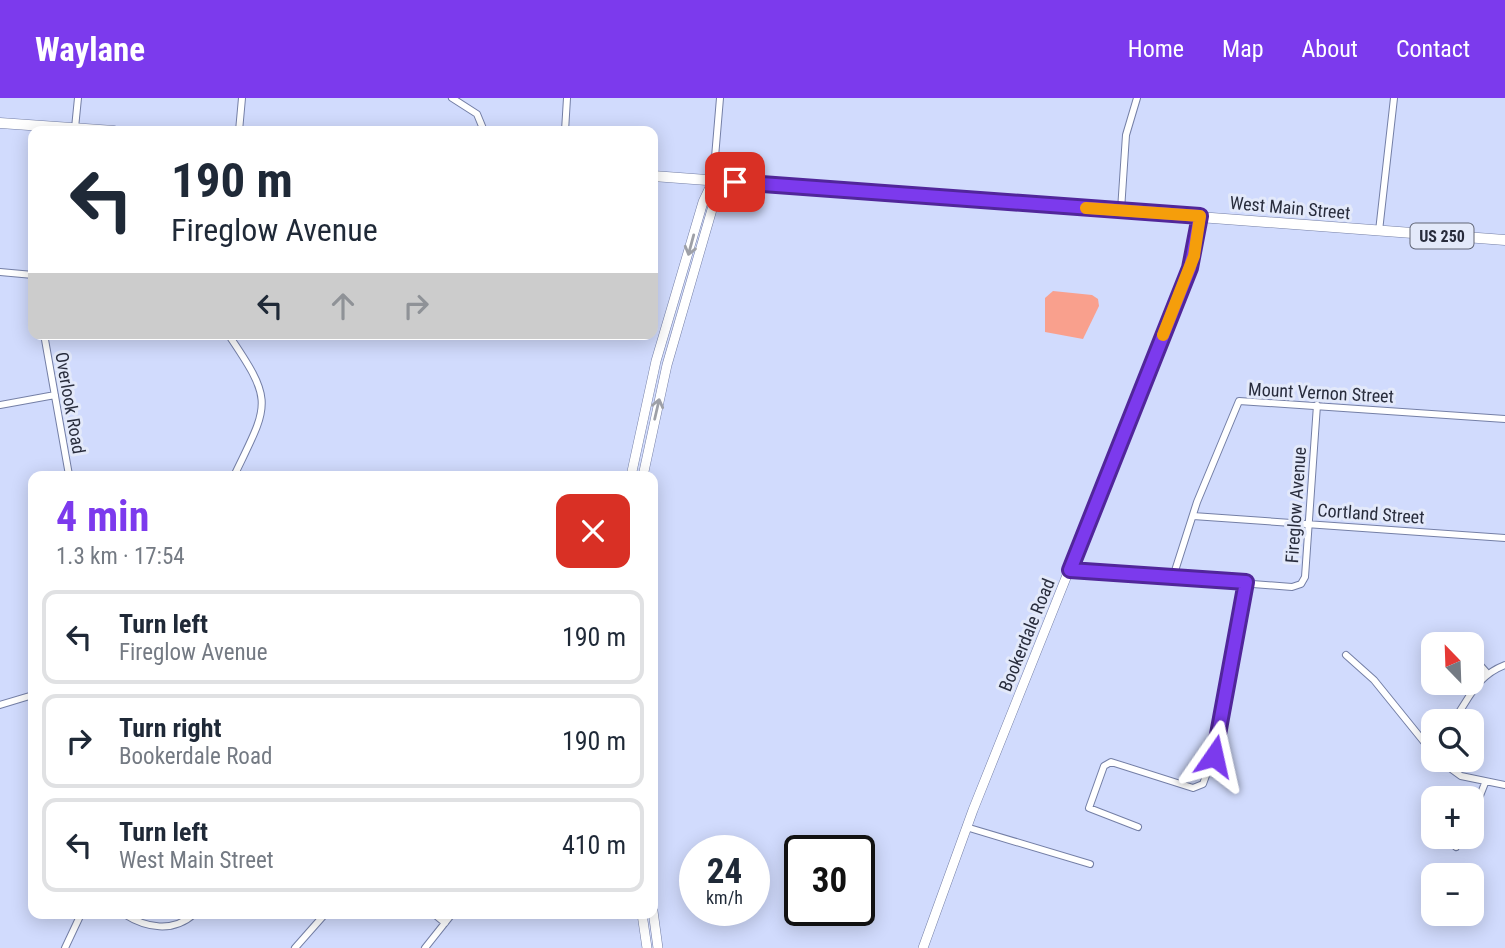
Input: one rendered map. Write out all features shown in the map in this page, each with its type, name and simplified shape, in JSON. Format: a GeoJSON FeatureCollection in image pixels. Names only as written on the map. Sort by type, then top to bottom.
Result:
{"type":"FeatureCollection","features":[{"type":"Feature","properties":{"kind":"main road"},"geometry":{"type":"LineString","coordinates":[[0,123],[45,126]]}},
{"type":"Feature","properties":{"kind":"main road","name":"West Main Street"},"geometry":{"type":"LineString","coordinates":[[658,176],[1505,240]]}},
{"type":"Feature","properties":{"kind":"street"},"geometry":{"type":"LineString","coordinates":[[75,126],[78,98]]}},
{"type":"Feature","properties":{"kind":"street"},"geometry":{"type":"LineString","coordinates":[[239,126],[242,98]]}},
{"type":"Feature","properties":{"kind":"street"},"geometry":{"type":"LineString","coordinates":[[452,98],[477,114],[482,126]]}},
{"type":"Feature","properties":{"kind":"street"},"geometry":{"type":"LineString","coordinates":[[565,126],[566,98]]}},
{"type":"Feature","properties":{"kind":"street"},"geometry":{"type":"LineString","coordinates":[[644,471],[667,365],[713,206],[720,98]]}},
{"type":"Feature","properties":{"kind":"street"},"geometry":{"type":"LineString","coordinates":[[1121,210],[1126,135],[1137,98]]}},
{"type":"Feature","properties":{"kind":"street"},"geometry":{"type":"LineString","coordinates":[[1379,231],[1394,98]]}},
{"type":"Feature","properties":{"kind":"street"},"geometry":{"type":"LineString","coordinates":[[632,471],[656,360],[703,202],[713,181]]}},
{"type":"Feature","properties":{"kind":"street","name":"Bookerdale Road"},"geometry":{"type":"LineString","coordinates":[[923,948],[966,827],[1190,268],[1200,216]]}},
{"type":"Feature","properties":{"kind":"street"},"geometry":{"type":"LineString","coordinates":[[0,272],[28,275]]}},
{"type":"Feature","properties":{"kind":"street","name":"Overlook Road"},"geometry":{"type":"LineString","coordinates":[[45,340],[68,471]]}},
{"type":"Feature","properties":{"kind":"street"},"geometry":{"type":"LineString","coordinates":[[232,340],[255,374],[263,400],[257,428],[236,471]]}},
{"type":"Feature","properties":{"kind":"street"},"geometry":{"type":"LineString","coordinates":[[0,405],[55,395]]}},
{"type":"Feature","properties":{"kind":"street","name":"Mount Vernon Street"},"geometry":{"type":"LineString","coordinates":[[1173,577],[1193,516],[1239,401],[1505,419]]}},
{"type":"Feature","properties":{"kind":"street","name":"Fireglow Avenue"},"geometry":{"type":"LineString","coordinates":[[1070,570],[1292,587],[1301,584],[1305,577],[1317,405]]}},
{"type":"Feature","properties":{"kind":"street","name":"Cortland Street"},"geometry":{"type":"LineString","coordinates":[[1193,516],[1505,538]]}},
{"type":"Feature","properties":{"kind":"street"},"geometry":{"type":"LineString","coordinates":[[1138,827],[1089,808],[1104,766],[1111,762],[1193,788],[1203,784],[1218,742],[1246,582]]}},
{"type":"Feature","properties":{"kind":"street"},"geometry":{"type":"LineString","coordinates":[[1346,655],[1374,680],[1421,739]]}},
{"type":"Feature","properties":{"kind":"street"},"geometry":{"type":"LineString","coordinates":[[1460,709],[1476,683],[1486,673],[1505,665]]}},
{"type":"Feature","properties":{"kind":"street"},"geometry":{"type":"LineString","coordinates":[[0,705],[28,697]]}},
{"type":"Feature","properties":{"kind":"street"},"geometry":{"type":"LineString","coordinates":[[1456,772],[1485,783],[1505,785]]}},
{"type":"Feature","properties":{"kind":"street"},"geometry":{"type":"LineString","coordinates":[[966,827],[1058,857],[1090,864]]}},
{"type":"Feature","properties":{"kind":"street"},"geometry":{"type":"LineString","coordinates":[[65,948],[79,919]]}},
{"type":"Feature","properties":{"kind":"street"},"geometry":{"type":"LineString","coordinates":[[133,919],[157,927],[174,925],[185,919]]}},
{"type":"Feature","properties":{"kind":"street"},"geometry":{"type":"LineString","coordinates":[[295,948],[321,919]]}},
{"type":"Feature","properties":{"kind":"street"},"geometry":{"type":"LineString","coordinates":[[440,919],[445,923]]}},
{"type":"Feature","properties":{"kind":"street"},"geometry":{"type":"LineString","coordinates":[[425,948],[448,919]]}},
{"type":"Feature","properties":{"kind":"street"},"geometry":{"type":"LineString","coordinates":[[643,919],[647,948]]}},
{"type":"Feature","properties":{"kind":"street"},"geometry":{"type":"LineString","coordinates":[[654,919],[658,948]]}},
{"type":"Feature","properties":{"kind":"shaded area"},"geometry":{"type":"Polygon","coordinates":[[[1053,291],[1092,295],[1098,299],[1099,306],[1083,339],[1045,332],[1045,298],[1053,291]]]}},
{"type":"Feature","properties":{"kind":"slow traffic"},"geometry":{"type":"LineString","coordinates":[[1086,208],[1200,216],[1194,256],[1163,335]]}},
{"type":"Feature","properties":{"kind":"route"},"geometry":{"type":"LineString","coordinates":[[735,182],[1200,216],[1190,268],[1070,570],[1246,582],[1214,756]]}}]}
